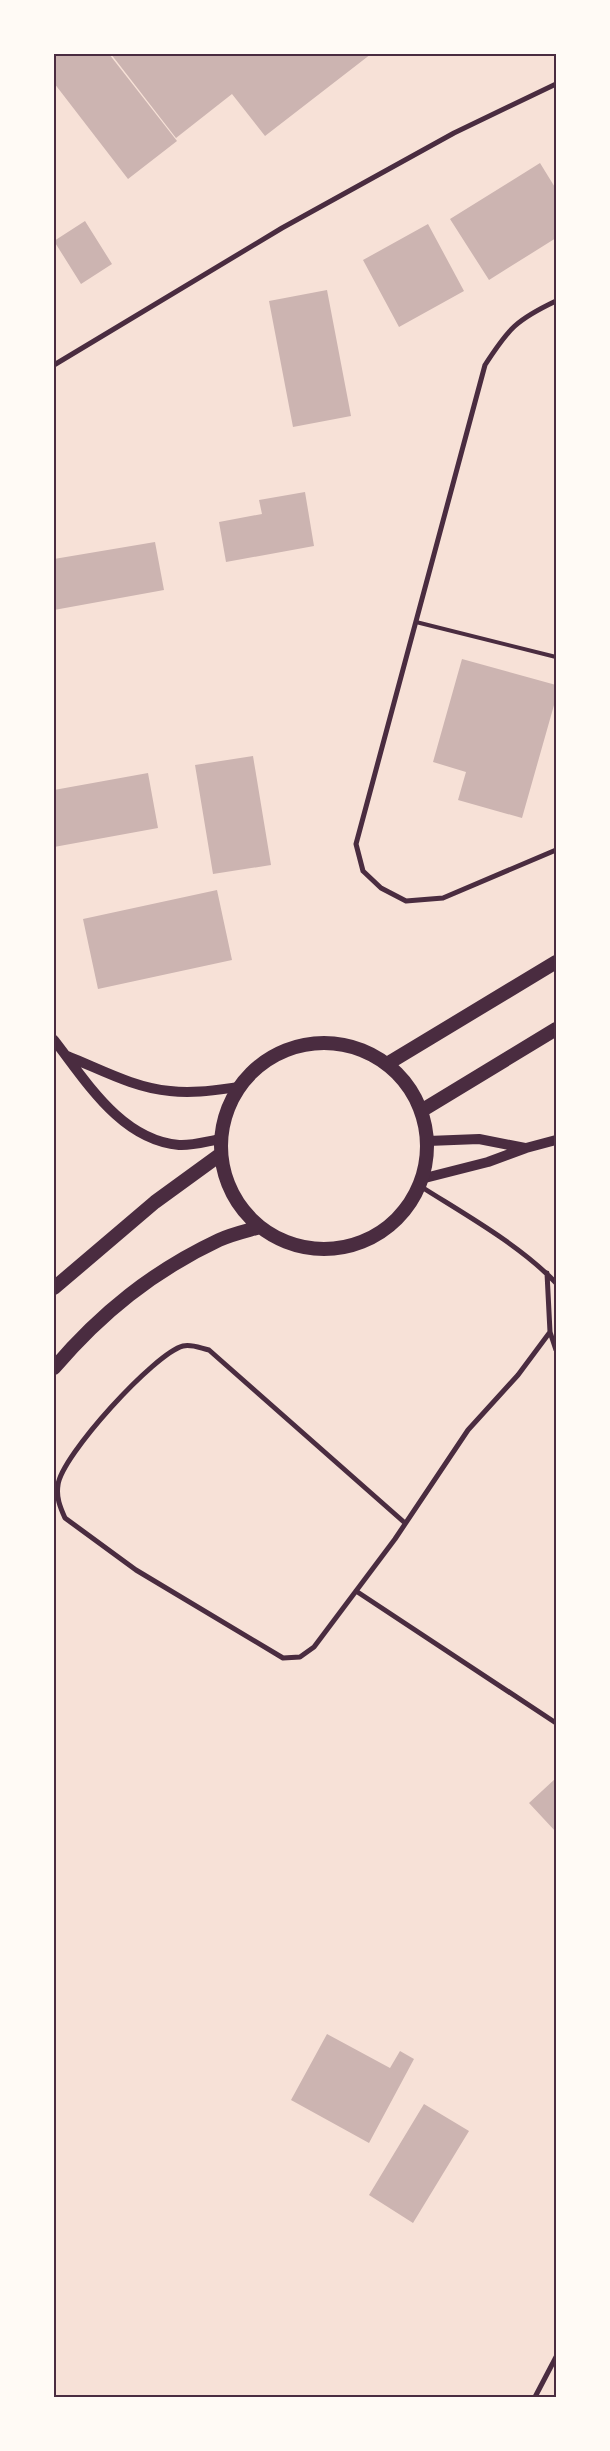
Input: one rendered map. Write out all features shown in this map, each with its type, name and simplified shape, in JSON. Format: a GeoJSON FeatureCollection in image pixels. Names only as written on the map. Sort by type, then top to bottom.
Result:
{"type":"FeatureCollection","features":[{"type":"Feature","properties":{"kind":"highway"},"geometry":{"type":"LineString","coordinates":[[387,1064],[556,962]]}},
{"type":"Feature","properties":{"kind":"highway"},"geometry":{"type":"LineString","coordinates":[[421,1111],[556,1029]]}},
{"type":"Feature","properties":{"kind":"highway"},"geometry":{"type":"LineString","coordinates":[[308,1044],[350,1046],[387,1064],[408,1085],[421,1111],[428,1141],[427,1158],[421,1182],[403,1213],[379,1234],[350,1246],[318,1249],[288,1243],[260,1227],[240,1207],[227,1182],[221,1154],[221,1139],[226,1112],[239,1087],[269,1058],[308,1044]]}},
{"type":"Feature","properties":{"kind":"highway"},"geometry":{"type":"LineString","coordinates":[[54,1288],[155,1202],[221,1154]]}},
{"type":"Feature","properties":{"kind":"highway"},"geometry":{"type":"LineString","coordinates":[[54,1368],[83,1334],[154,1275],[221,1239],[260,1227]]}},
{"type":"Feature","properties":{"kind":"main road"},"geometry":{"type":"LineString","coordinates":[[54,1040],[110,1110],[138,1130],[159,1141],[180,1145],[221,1139]]}},
{"type":"Feature","properties":{"kind":"main road"},"geometry":{"type":"LineString","coordinates":[[66,1056],[142,1086],[169,1091],[196,1092],[239,1087]]}},
{"type":"Feature","properties":{"kind":"main road"},"geometry":{"type":"LineString","coordinates":[[428,1141],[479,1139],[526,1148]]}},
{"type":"Feature","properties":{"kind":"main road"},"geometry":{"type":"LineString","coordinates":[[421,1182],[556,1140]]}},
{"type":"Feature","properties":{"kind":"street"},"geometry":{"type":"LineString","coordinates":[[54,365],[282,228],[454,133],[556,84]]}},
{"type":"Feature","properties":{"kind":"street"},"geometry":{"type":"LineString","coordinates":[[556,301],[525,316],[504,336],[485,365],[356,844],[363,871],[381,888],[406,901],[443,898],[556,850]]}},
{"type":"Feature","properties":{"kind":"street"},"geometry":{"type":"LineString","coordinates":[[421,1182],[547,1273],[556,1283]]}},
{"type":"Feature","properties":{"kind":"street"},"geometry":{"type":"LineString","coordinates":[[547,1273],[550,1332],[556,1350]]}},
{"type":"Feature","properties":{"kind":"street"},"geometry":{"type":"LineString","coordinates":[[405,1523],[209,1350],[191,1345],[181,1346],[164,1356],[114,1404],[65,1464],[58,1484],[58,1505],[65,1518],[136,1570],[283,1658],[300,1657],[314,1647],[356,1591],[405,1523],[468,1430],[518,1375],[550,1332]]}},
{"type":"Feature","properties":{"kind":"street"},"geometry":{"type":"LineString","coordinates":[[356,1591],[556,1723]]}},
{"type":"Feature","properties":{"kind":"street"},"geometry":{"type":"LineString","coordinates":[[535,2397],[556,2358]]}},
{"type":"Feature","properties":{"kind":"lane"},"geometry":{"type":"LineString","coordinates":[[416,622],[556,657]]}},
{"type":"Feature","properties":{"kind":"building"},"geometry":{"type":"Polygon","coordinates":[[[58,54],[109,54],[177,141],[128,179],[54,83],[54,57],[58,54]]]}},
{"type":"Feature","properties":{"kind":"building"},"geometry":{"type":"Polygon","coordinates":[[[111,54],[371,54],[265,136],[232,94],[176,138],[111,54]]]}},
{"type":"Feature","properties":{"kind":"building"},"geometry":{"type":"Polygon","coordinates":[[[540,163],[556,189],[556,238],[489,280],[450,219],[540,163]]]}},
{"type":"Feature","properties":{"kind":"building"},"geometry":{"type":"Polygon","coordinates":[[[85,221],[112,264],[81,284],[54,241],[85,221]]]}},
{"type":"Feature","properties":{"kind":"building"},"geometry":{"type":"Polygon","coordinates":[[[428,224],[464,291],[399,327],[363,260],[428,224]]]}},
{"type":"Feature","properties":{"kind":"building"},"geometry":{"type":"Polygon","coordinates":[[[327,290],[351,416],[293,427],[269,301],[327,290]]]}},
{"type":"Feature","properties":{"kind":"building"},"geometry":{"type":"Polygon","coordinates":[[[305,492],[314,546],[226,562],[219,522],[262,514],[259,500],[305,492]]]}},
{"type":"Feature","properties":{"kind":"building"},"geometry":{"type":"Polygon","coordinates":[[[155,542],[164,590],[54,610],[54,559],[155,542]]]}},
{"type":"Feature","properties":{"kind":"building"},"geometry":{"type":"Polygon","coordinates":[[[462,659],[556,685],[556,698],[522,818],[458,800],[466,772],[433,762],[462,659]]]}},
{"type":"Feature","properties":{"kind":"building"},"geometry":{"type":"Polygon","coordinates":[[[253,756],[271,865],[213,874],[195,765],[253,756]]]}},
{"type":"Feature","properties":{"kind":"building"},"geometry":{"type":"Polygon","coordinates":[[[148,773],[158,828],[54,847],[54,790],[148,773]]]}},
{"type":"Feature","properties":{"kind":"building"},"geometry":{"type":"Polygon","coordinates":[[[217,890],[232,960],[98,989],[83,919],[217,890]]]}},
{"type":"Feature","properties":{"kind":"building"},"geometry":{"type":"Polygon","coordinates":[[[556,1778],[556,1832],[529,1803],[556,1778]]]}},
{"type":"Feature","properties":{"kind":"building"},"geometry":{"type":"Polygon","coordinates":[[[327,2034],[390,2068],[400,2051],[414,2059],[369,2143],[291,2100],[327,2034]]]}},
{"type":"Feature","properties":{"kind":"building"},"geometry":{"type":"Polygon","coordinates":[[[424,2104],[469,2131],[413,2223],[369,2195],[424,2104]]]}}]}
